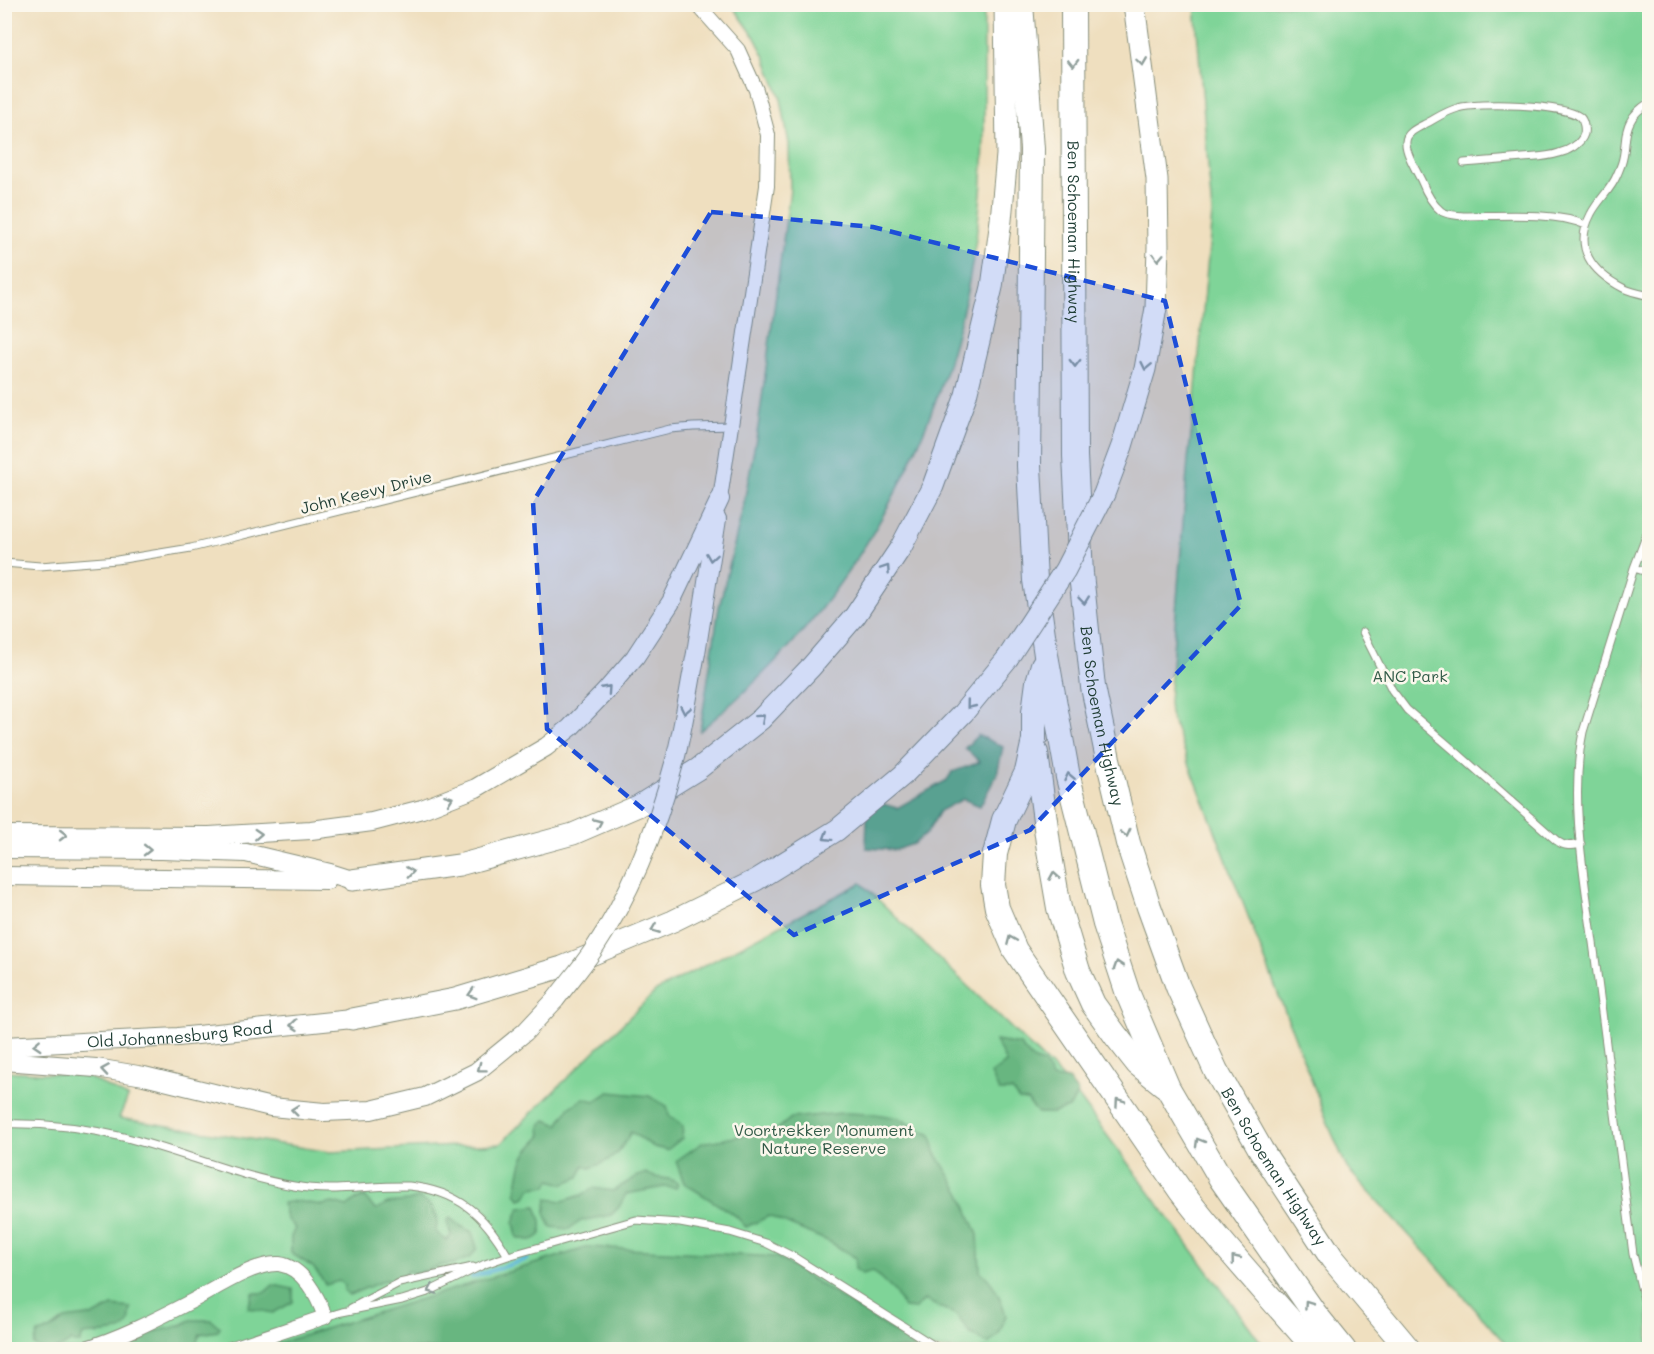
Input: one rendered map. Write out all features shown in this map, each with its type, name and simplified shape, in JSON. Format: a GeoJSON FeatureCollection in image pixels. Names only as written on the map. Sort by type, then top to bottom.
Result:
{"type":"FeatureCollection","features":[{"type":"Feature","properties":{"kind":"highway"},"geometry":{"type":"LineString","coordinates":[[1021,4],[1032,149],[1029,466],[1035,580],[1068,777],[1105,924],[1128,994],[1168,1088],[1221,1179],[1315,1314],[1344,1350]]}},
{"type":"Feature","properties":{"kind":"highway","name":"Ben Schoeman Highway"},"geometry":{"type":"LineString","coordinates":[[1073,4],[1075,456],[1081,573],[1093,687],[1128,843],[1178,987],[1216,1071],[1261,1150],[1332,1258],[1409,1350]]}},
{"type":"Feature","properties":{"kind":"highway"},"geometry":{"type":"LineString","coordinates":[[1046,655],[1038,682],[1034,712],[1034,740],[1059,908],[1078,971],[1093,1004],[1138,1064],[1168,1088]]}},
{"type":"Feature","properties":{"kind":"highway"},"geometry":{"type":"LineString","coordinates":[[1034,740],[1027,772],[1004,820],[995,854],[993,885],[997,908],[1015,950],[1198,1215],[1316,1350]]}},
{"type":"Feature","properties":{"kind":"main road"},"geometry":{"type":"LineString","coordinates":[[4,876],[352,880],[459,865],[573,834],[638,806],[698,769],[761,719],[811,667],[855,616],[901,547],[933,486],[966,395],[992,287],[1007,154],[1005,4]]}},
{"type":"Feature","properties":{"kind":"main road"},"geometry":{"type":"LineString","coordinates":[[352,1019],[455,999],[562,967],[673,921],[756,880],[837,830],[903,775],[963,713],[1007,660],[1065,570],[1104,494],[1122,446],[1145,369],[1156,308],[1157,179],[1134,4]]}},
{"type":"Feature","properties":{"kind":"main road"},"geometry":{"type":"LineString","coordinates":[[4,1061],[96,1068],[144,1076],[271,1107],[324,1113],[371,1110],[424,1097],[476,1072],[525,1032],[555,1000],[594,948],[642,859],[675,759],[696,653],[720,499]]}},
{"type":"Feature","properties":{"kind":"main road"},"geometry":{"type":"LineString","coordinates":[[4,835],[209,836],[311,830],[372,822],[422,809],[477,788],[546,747],[570,728],[635,657],[671,602],[720,499]]}},
{"type":"Feature","properties":{"kind":"main road"},"geometry":{"type":"LineString","coordinates":[[4,849],[246,853],[352,880]]}},
{"type":"Feature","properties":{"kind":"main road","name":"Old Johannesburg Road"},"geometry":{"type":"LineString","coordinates":[[4,1046],[178,1037],[352,1019]]}},
{"type":"Feature","properties":{"kind":"street"},"geometry":{"type":"LineString","coordinates":[[697,4],[738,50],[756,90],[768,135],[767,186],[720,499]]}},
{"type":"Feature","properties":{"kind":"street"},"geometry":{"type":"LineString","coordinates":[[80,1350],[138,1328],[239,1276],[271,1265],[287,1266],[303,1277],[321,1303],[325,1317],[227,1350]]}},
{"type":"Feature","properties":{"kind":"lane"},"geometry":{"type":"LineString","coordinates":[[1650,102],[1630,121],[1623,159],[1616,178],[1599,200],[1586,225],[1583,237],[1588,259],[1603,276],[1625,289],[1650,296]]}},
{"type":"Feature","properties":{"kind":"lane"},"geometry":{"type":"LineString","coordinates":[[1464,163],[1561,153],[1572,148],[1584,134],[1581,118],[1574,114],[1533,107],[1493,104],[1457,108],[1410,133],[1406,139],[1406,148],[1424,188],[1441,211],[1450,215],[1542,216],[1578,221],[1586,225]]}},
{"type":"Feature","properties":{"kind":"lane","name":"John Keevy Drive"},"geometry":{"type":"LineString","coordinates":[[4,563],[40,566],[117,560],[191,548],[670,429],[732,426]]}},
{"type":"Feature","properties":{"kind":"lane"},"geometry":{"type":"LineString","coordinates":[[1650,526],[1634,568],[1583,732],[1577,774],[1581,844],[1633,1254],[1644,1299],[1650,1308]]}},
{"type":"Feature","properties":{"kind":"lane"},"geometry":{"type":"LineString","coordinates":[[1634,568],[1650,573]]}},
{"type":"Feature","properties":{"kind":"lane"},"geometry":{"type":"LineString","coordinates":[[1363,632],[1392,690],[1407,710],[1557,841],[1568,846],[1581,844]]}},
{"type":"Feature","properties":{"kind":"lane"},"geometry":{"type":"LineString","coordinates":[[4,1124],[89,1130],[295,1187],[324,1189],[409,1186],[443,1193],[476,1213],[496,1234],[508,1256]]}},
{"type":"Feature","properties":{"kind":"lane"},"geometry":{"type":"LineString","coordinates":[[342,1312],[399,1283],[484,1264],[636,1220],[681,1223],[730,1232],[766,1243],[794,1257],[941,1350]]}},
{"type":"Feature","properties":{"kind":"lane"},"geometry":{"type":"LineString","coordinates":[[325,1317],[428,1292],[484,1264]]}},
{"type":"Feature","properties":{"kind":"highlighted area"},"geometry":{"type":"Polygon","coordinates":[[[711,212],[873,227],[1165,301],[1241,605],[1030,830],[794,935],[547,729],[533,502],[711,212]]]}},
{"type":"Feature","properties":{"kind":"green space"},"geometry":{"type":"Polygon","coordinates":[[[732,5],[984,5],[983,154],[980,204],[972,265],[959,325],[942,384],[920,441],[863,549],[828,600],[768,669],[700,731],[719,608],[743,508],[758,428],[790,189],[789,144],[781,99],[765,57],[754,36],[732,5]]]}},
{"type":"Feature","properties":{"kind":"green space","name":"ANC Park"},"geometry":{"type":"Polygon","coordinates":[[[1195,5],[1649,5],[1649,1349],[1510,1349],[1347,1168],[1170,714],[1169,702],[1188,460],[1212,214],[1195,5]]]}},
{"type":"Feature","properties":{"kind":"green space"},"geometry":{"type":"Polygon","coordinates":[[[978,735],[1003,747],[997,774],[980,806],[963,799],[940,811],[927,833],[913,844],[896,850],[866,848],[867,817],[876,802],[897,808],[947,780],[952,772],[980,762],[965,748],[978,735]]]}},
{"type":"Feature","properties":{"kind":"green space","name":"Voortrekker Monument Nature Reserve"},"geometry":{"type":"Polygon","coordinates":[[[861,883],[1069,1084],[1266,1349],[5,1350],[5,1071],[79,1075],[92,1079],[128,1097],[119,1118],[330,1152],[500,1144],[656,991],[861,883]]]}},
{"type":"Feature","properties":{"kind":"green space"},"geometry":{"type":"Polygon","coordinates":[[[996,1041],[1020,1045],[1033,1060],[1044,1063],[1052,1078],[1068,1080],[1078,1093],[1069,1108],[1053,1113],[1038,1113],[1027,1101],[1019,1100],[1012,1091],[999,1091],[991,1074],[1006,1063],[996,1041]]]}},
{"type":"Feature","properties":{"kind":"green space"},"geometry":{"type":"Polygon","coordinates":[[[609,1092],[649,1096],[667,1106],[669,1115],[683,1126],[682,1138],[667,1150],[654,1147],[631,1132],[611,1159],[590,1168],[584,1165],[579,1177],[563,1184],[550,1180],[547,1186],[531,1188],[526,1197],[520,1199],[516,1193],[520,1168],[529,1150],[541,1137],[540,1126],[546,1120],[558,1125],[569,1108],[584,1098],[595,1101],[609,1092]]]}},
{"type":"Feature","properties":{"kind":"green space"},"geometry":{"type":"Polygon","coordinates":[[[842,1113],[875,1114],[899,1118],[931,1135],[935,1152],[961,1194],[978,1235],[980,1271],[993,1286],[1006,1315],[999,1334],[988,1344],[969,1333],[957,1315],[924,1300],[916,1309],[904,1308],[895,1292],[873,1271],[862,1274],[855,1269],[856,1258],[830,1242],[769,1216],[746,1227],[736,1216],[684,1183],[676,1161],[702,1143],[751,1134],[768,1137],[791,1118],[842,1113]]]}},
{"type":"Feature","properties":{"kind":"green space"},"geometry":{"type":"Polygon","coordinates":[[[646,1173],[678,1184],[676,1188],[664,1187],[626,1194],[619,1207],[611,1215],[581,1221],[569,1229],[551,1227],[545,1213],[547,1199],[563,1201],[582,1195],[593,1188],[613,1191],[646,1173]]]}},
{"type":"Feature","properties":{"kind":"green space"},"geometry":{"type":"Polygon","coordinates":[[[365,1197],[375,1210],[388,1203],[418,1198],[432,1207],[437,1220],[436,1232],[446,1240],[451,1236],[447,1221],[450,1218],[472,1232],[477,1248],[471,1257],[454,1264],[442,1265],[418,1273],[407,1271],[402,1278],[392,1281],[385,1280],[349,1295],[344,1290],[345,1285],[339,1281],[326,1285],[313,1267],[291,1253],[291,1237],[295,1228],[286,1219],[283,1203],[296,1201],[322,1205],[333,1203],[347,1207],[365,1197]]]}},
{"type":"Feature","properties":{"kind":"green space"},"geometry":{"type":"Polygon","coordinates":[[[536,1206],[541,1221],[541,1234],[532,1240],[517,1237],[514,1222],[520,1208],[536,1206]]]}},
{"type":"Feature","properties":{"kind":"green space"},"geometry":{"type":"Polygon","coordinates":[[[589,1247],[777,1257],[921,1349],[260,1349],[589,1247]]]}},
{"type":"Feature","properties":{"kind":"green space"},"geometry":{"type":"Polygon","coordinates":[[[273,1285],[293,1289],[293,1302],[273,1313],[248,1308],[253,1293],[264,1293],[273,1285]]]}},
{"type":"Feature","properties":{"kind":"green space"},"geometry":{"type":"Polygon","coordinates":[[[112,1306],[131,1308],[129,1323],[121,1330],[83,1335],[80,1343],[71,1341],[53,1350],[38,1348],[34,1345],[38,1333],[51,1329],[65,1319],[94,1316],[112,1306]]]}},
{"type":"Feature","properties":{"kind":"green space"},"geometry":{"type":"Polygon","coordinates":[[[191,1320],[211,1320],[220,1327],[218,1331],[200,1334],[194,1349],[112,1350],[129,1338],[182,1325],[191,1320]]]}},
{"type":"Feature","properties":{"kind":"waterway"},"geometry":{"type":"LineString","coordinates":[[472,1277],[527,1259]]}}]}
